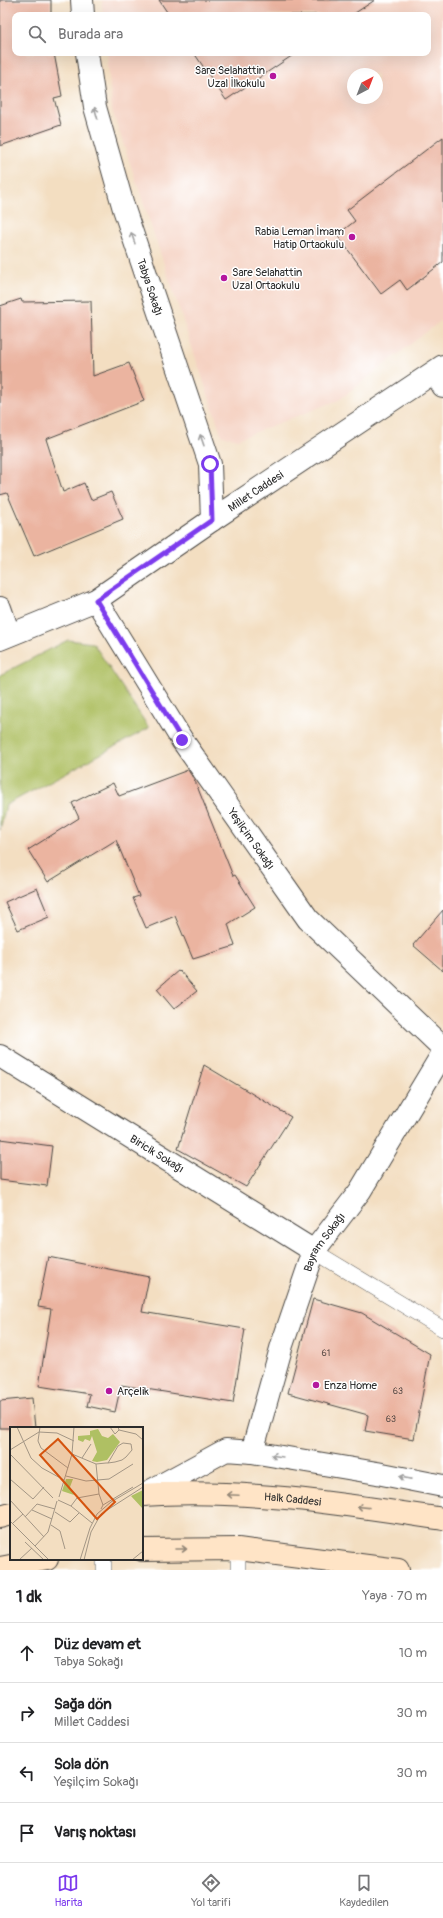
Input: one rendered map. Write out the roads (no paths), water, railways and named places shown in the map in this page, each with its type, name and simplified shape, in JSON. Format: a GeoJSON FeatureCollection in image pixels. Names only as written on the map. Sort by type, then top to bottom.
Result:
{"type":"FeatureCollection","features":[{"type":"Feature","properties":{"kind":"main road","name":"Halk Caddesi"},"geometry":{"type":"LineString","coordinates":[[143,1495],[190,1492],[265,1496],[383,1510],[443,1519]]}},
{"type":"Feature","properties":{"kind":"main road"},"geometry":{"type":"LineString","coordinates":[[0,1517],[10,1514]]}},
{"type":"Feature","properties":{"kind":"main road"},"geometry":{"type":"LineString","coordinates":[[143,1550],[238,1560],[398,1570]]}},
{"type":"Feature","properties":{"kind":"main road"},"geometry":{"type":"LineString","coordinates":[[0,1568],[42,1560]]}},
{"type":"Feature","properties":{"kind":"street"},"geometry":{"type":"LineString","coordinates":[[82,0],[83,12]]}},
{"type":"Feature","properties":{"kind":"street","name":"Tabya Sokağı"},"geometry":{"type":"LineString","coordinates":[[86,56],[95,107],[124,209],[210,464],[212,520]]}},
{"type":"Feature","properties":{"kind":"street","name":"Millet Caddesi"},"geometry":{"type":"LineString","coordinates":[[4,637],[96,600],[212,520],[440,374]]}},
{"type":"Feature","properties":{"kind":"street","name":"Yeşilçim Sokağı"},"geometry":{"type":"LineString","coordinates":[[96,600],[182,740],[308,919],[443,1048]]}},
{"type":"Feature","properties":{"kind":"street"},"geometry":{"type":"LineString","coordinates":[[0,608],[4,637]]}},
{"type":"Feature","properties":{"kind":"street","name":"Bayram Sokağı"},"geometry":{"type":"LineString","coordinates":[[252,1452],[282,1345],[314,1251],[360,1191],[443,1053]]}},
{"type":"Feature","properties":{"kind":"street","name":"Biricik Sokağı"},"geometry":{"type":"LineString","coordinates":[[0,1056],[314,1251]]}},
{"type":"Feature","properties":{"kind":"street"},"geometry":{"type":"LineString","coordinates":[[143,1494],[226,1450],[252,1452],[377,1473],[443,1486]]}},
{"type":"Feature","properties":{"kind":"lane"},"geometry":{"type":"LineString","coordinates":[[314,1251],[443,1329]]}},
{"type":"Feature","properties":{"kind":"place","name":"Sare Selahattin Uzal İlkokulu"},"geometry":{"type":"Point","coordinates":[273,76]}},
{"type":"Feature","properties":{"kind":"place","name":"Rabia Leman İmam Hatip Ortaokulu"},"geometry":{"type":"Point","coordinates":[352,237]}},
{"type":"Feature","properties":{"kind":"place","name":"Sare Selahattin Uzal Ortaokulu"},"geometry":{"type":"Point","coordinates":[224,278]}},
{"type":"Feature","properties":{"kind":"place","name":"Enza Home"},"geometry":{"type":"Point","coordinates":[316,1385]}},
{"type":"Feature","properties":{"kind":"place","name":"Arçelik"},"geometry":{"type":"Point","coordinates":[109,1391]}}]}
